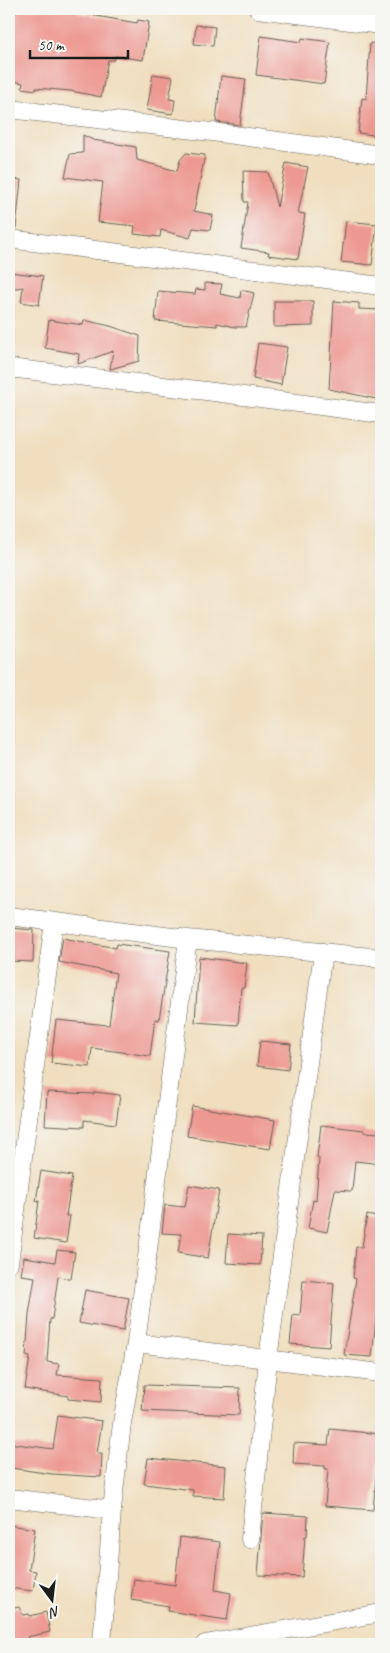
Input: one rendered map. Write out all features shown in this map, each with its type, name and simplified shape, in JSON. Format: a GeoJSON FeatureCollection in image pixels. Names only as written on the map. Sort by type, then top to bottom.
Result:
{"type":"FeatureCollection","features":[{"type":"Feature","properties":{"kind":"street"},"geometry":{"type":"LineString","coordinates":[[258,9],[381,25]]}},
{"type":"Feature","properties":{"kind":"street"},"geometry":{"type":"LineString","coordinates":[[9,109],[212,132],[381,155]]}},
{"type":"Feature","properties":{"kind":"street"},"geometry":{"type":"LineString","coordinates":[[9,239],[381,286]]}},
{"type":"Feature","properties":{"kind":"street"},"geometry":{"type":"LineString","coordinates":[[9,368],[381,414]]}},
{"type":"Feature","properties":{"kind":"street"},"geometry":{"type":"LineString","coordinates":[[9,916],[188,938],[381,958]]}},
{"type":"Feature","properties":{"kind":"street"},"geometry":{"type":"LineString","coordinates":[[9,1262],[54,922]]}},
{"type":"Feature","properties":{"kind":"street"},"geometry":{"type":"LineString","coordinates":[[102,1644],[112,1510],[122,1423],[136,1343],[188,938]]}},
{"type":"Feature","properties":{"kind":"street"},"geometry":{"type":"LineString","coordinates":[[250,1540],[268,1359],[323,952]]}},
{"type":"Feature","properties":{"kind":"street"},"geometry":{"type":"LineString","coordinates":[[136,1343],[381,1373]]}},
{"type":"Feature","properties":{"kind":"street"},"geometry":{"type":"LineString","coordinates":[[9,1498],[112,1510]]}},
{"type":"Feature","properties":{"kind":"street"},"geometry":{"type":"LineString","coordinates":[[205,1644],[381,1613]]}},
{"type":"Feature","properties":{"kind":"building"},"geometry":{"type":"Polygon","coordinates":[[[15,9],[78,9],[78,13],[137,23],[138,20],[149,22],[143,60],[115,56],[114,60],[108,60],[101,97],[71,91],[22,88],[23,83],[9,80],[14,42],[12,42],[15,9]]]}},
{"type":"Feature","properties":{"kind":"building"},"geometry":{"type":"Polygon","coordinates":[[[196,25],[215,27],[213,46],[194,44],[196,25]]]}},
{"type":"Feature","properties":{"kind":"building"},"geometry":{"type":"Polygon","coordinates":[[[261,36],[301,42],[302,38],[330,42],[324,84],[256,75],[261,36]]]}},
{"type":"Feature","properties":{"kind":"building"},"geometry":{"type":"Polygon","coordinates":[[[370,43],[381,44],[381,136],[358,133],[362,98],[366,99],[370,43]]]}},
{"type":"Feature","properties":{"kind":"building"},"geometry":{"type":"Polygon","coordinates":[[[153,74],[173,77],[169,99],[175,100],[173,114],[147,110],[153,74]]]}},
{"type":"Feature","properties":{"kind":"building"},"geometry":{"type":"Polygon","coordinates":[[[221,76],[246,79],[240,125],[216,122],[221,76]]]}},
{"type":"Feature","properties":{"kind":"building"},"geometry":{"type":"Polygon","coordinates":[[[83,135],[93,140],[136,147],[137,160],[177,171],[180,160],[186,153],[205,155],[194,211],[213,215],[210,230],[193,228],[190,238],[161,230],[160,237],[134,234],[135,226],[98,222],[103,182],[65,177],[70,154],[83,153],[83,135]]]}},
{"type":"Feature","properties":{"kind":"building"},"geometry":{"type":"Polygon","coordinates":[[[286,163],[308,167],[298,213],[305,214],[298,259],[268,255],[269,252],[241,248],[248,202],[244,202],[243,171],[268,172],[277,207],[286,163]]]}},
{"type":"Feature","properties":{"kind":"building"},"geometry":{"type":"Polygon","coordinates":[[[9,178],[21,180],[16,228],[9,227],[9,178]]]}},
{"type":"Feature","properties":{"kind":"building"},"geometry":{"type":"Polygon","coordinates":[[[346,221],[377,224],[372,265],[341,262],[346,221]]]}},
{"type":"Feature","properties":{"kind":"building"},"geometry":{"type":"Polygon","coordinates":[[[9,272],[43,276],[39,305],[21,302],[23,287],[9,289],[9,272]]]}},
{"type":"Feature","properties":{"kind":"building"},"geometry":{"type":"Polygon","coordinates":[[[205,283],[222,284],[220,294],[240,298],[241,290],[254,293],[246,327],[235,327],[217,323],[217,326],[155,321],[158,291],[195,294],[196,289],[205,290],[205,283]]]}},
{"type":"Feature","properties":{"kind":"building"},"geometry":{"type":"Polygon","coordinates":[[[274,301],[313,301],[313,326],[274,327],[274,301]]]}},
{"type":"Feature","properties":{"kind":"building"},"geometry":{"type":"Polygon","coordinates":[[[334,301],[359,303],[359,309],[381,310],[381,400],[329,389],[334,301]]]}},
{"type":"Feature","properties":{"kind":"building"},"geometry":{"type":"Polygon","coordinates":[[[49,320],[83,325],[84,320],[140,336],[139,361],[110,369],[113,351],[78,364],[79,354],[45,348],[49,320]]]}},
{"type":"Feature","properties":{"kind":"building"},"geometry":{"type":"Polygon","coordinates":[[[258,343],[287,347],[281,385],[253,379],[258,343]]]}},
{"type":"Feature","properties":{"kind":"building"},"geometry":{"type":"Polygon","coordinates":[[[9,928],[34,930],[33,962],[9,961],[9,928]]]}},
{"type":"Feature","properties":{"kind":"building"},"geometry":{"type":"Polygon","coordinates":[[[63,938],[116,948],[117,944],[170,951],[159,1020],[155,1019],[150,1056],[92,1048],[90,1067],[51,1063],[56,1020],[109,1025],[116,973],[59,962],[63,938]]]}},
{"type":"Feature","properties":{"kind":"building"},"geometry":{"type":"Polygon","coordinates":[[[199,957],[247,963],[244,988],[241,988],[238,1025],[195,1022],[199,957]]]}},
{"type":"Feature","properties":{"kind":"building"},"geometry":{"type":"Polygon","coordinates":[[[260,1041],[291,1044],[288,1070],[257,1066],[260,1041]]]}},
{"type":"Feature","properties":{"kind":"building"},"geometry":{"type":"Polygon","coordinates":[[[47,1092],[94,1094],[94,1092],[120,1095],[116,1124],[84,1120],[84,1127],[45,1125],[47,1092]]]}},
{"type":"Feature","properties":{"kind":"building"},"geometry":{"type":"Polygon","coordinates":[[[192,1106],[275,1120],[270,1149],[187,1136],[192,1106]]]}},
{"type":"Feature","properties":{"kind":"building"},"geometry":{"type":"Polygon","coordinates":[[[321,1125],[381,1133],[381,1164],[355,1161],[352,1191],[335,1190],[327,1232],[308,1228],[313,1200],[316,1201],[319,1158],[317,1157],[321,1125]]]}},
{"type":"Feature","properties":{"kind":"building"},"geometry":{"type":"Polygon","coordinates":[[[41,1171],[72,1176],[66,1216],[70,1216],[66,1243],[34,1238],[39,1201],[36,1201],[41,1171]]]}},
{"type":"Feature","properties":{"kind":"building"},"geometry":{"type":"Polygon","coordinates":[[[189,1185],[219,1190],[208,1258],[178,1253],[181,1234],[162,1233],[165,1205],[185,1207],[189,1185]]]}},
{"type":"Feature","properties":{"kind":"building"},"geometry":{"type":"Polygon","coordinates":[[[367,1215],[381,1218],[381,1319],[376,1318],[372,1357],[344,1355],[356,1279],[353,1278],[356,1247],[362,1247],[367,1215]]]}},
{"type":"Feature","properties":{"kind":"building"},"geometry":{"type":"Polygon","coordinates":[[[228,1234],[262,1236],[260,1265],[226,1263],[228,1234]]]}},
{"type":"Feature","properties":{"kind":"building"},"geometry":{"type":"Polygon","coordinates":[[[57,1250],[75,1252],[71,1279],[58,1277],[52,1319],[50,1319],[47,1362],[59,1364],[57,1375],[102,1378],[101,1402],[68,1399],[68,1396],[25,1389],[30,1357],[26,1356],[29,1314],[35,1277],[21,1275],[24,1257],[55,1262],[57,1250]]]}},
{"type":"Feature","properties":{"kind":"building"},"geometry":{"type":"Polygon","coordinates":[[[303,1280],[334,1283],[329,1347],[290,1344],[293,1315],[300,1316],[303,1280]]]}},
{"type":"Feature","properties":{"kind":"building"},"geometry":{"type":"Polygon","coordinates":[[[85,1290],[129,1298],[123,1331],[79,1323],[85,1290]]]}},
{"type":"Feature","properties":{"kind":"building"},"geometry":{"type":"Polygon","coordinates":[[[144,1385],[240,1388],[239,1415],[142,1411],[144,1385]]]}},
{"type":"Feature","properties":{"kind":"building"},"geometry":{"type":"Polygon","coordinates":[[[58,1415],[102,1421],[97,1454],[102,1454],[101,1477],[52,1474],[11,1468],[12,1463],[9,1463],[9,1443],[53,1449],[58,1415]]]}},
{"type":"Feature","properties":{"kind":"building"},"geometry":{"type":"Polygon","coordinates":[[[330,1429],[380,1434],[373,1510],[325,1506],[328,1469],[325,1469],[325,1466],[293,1464],[294,1443],[328,1445],[330,1429]]]}},
{"type":"Feature","properties":{"kind":"building"},"geometry":{"type":"Polygon","coordinates":[[[148,1458],[226,1466],[224,1498],[193,1496],[193,1490],[144,1484],[148,1458]]]}},
{"type":"Feature","properties":{"kind":"building"},"geometry":{"type":"Polygon","coordinates":[[[263,1513],[308,1516],[302,1577],[258,1575],[263,1513]]]}},
{"type":"Feature","properties":{"kind":"building"},"geometry":{"type":"Polygon","coordinates":[[[9,1525],[35,1529],[29,1570],[36,1571],[33,1591],[9,1588],[9,1525]]]}},
{"type":"Feature","properties":{"kind":"building"},"geometry":{"type":"Polygon","coordinates":[[[180,1537],[220,1542],[215,1590],[231,1593],[227,1620],[168,1611],[169,1606],[131,1600],[134,1579],[175,1585],[180,1537]]]}},
{"type":"Feature","properties":{"kind":"building"},"geometry":{"type":"Polygon","coordinates":[[[19,1607],[23,1615],[29,1614],[30,1616],[46,1612],[50,1632],[27,1637],[29,1644],[9,1644],[9,1609],[19,1607]]]}}]}
